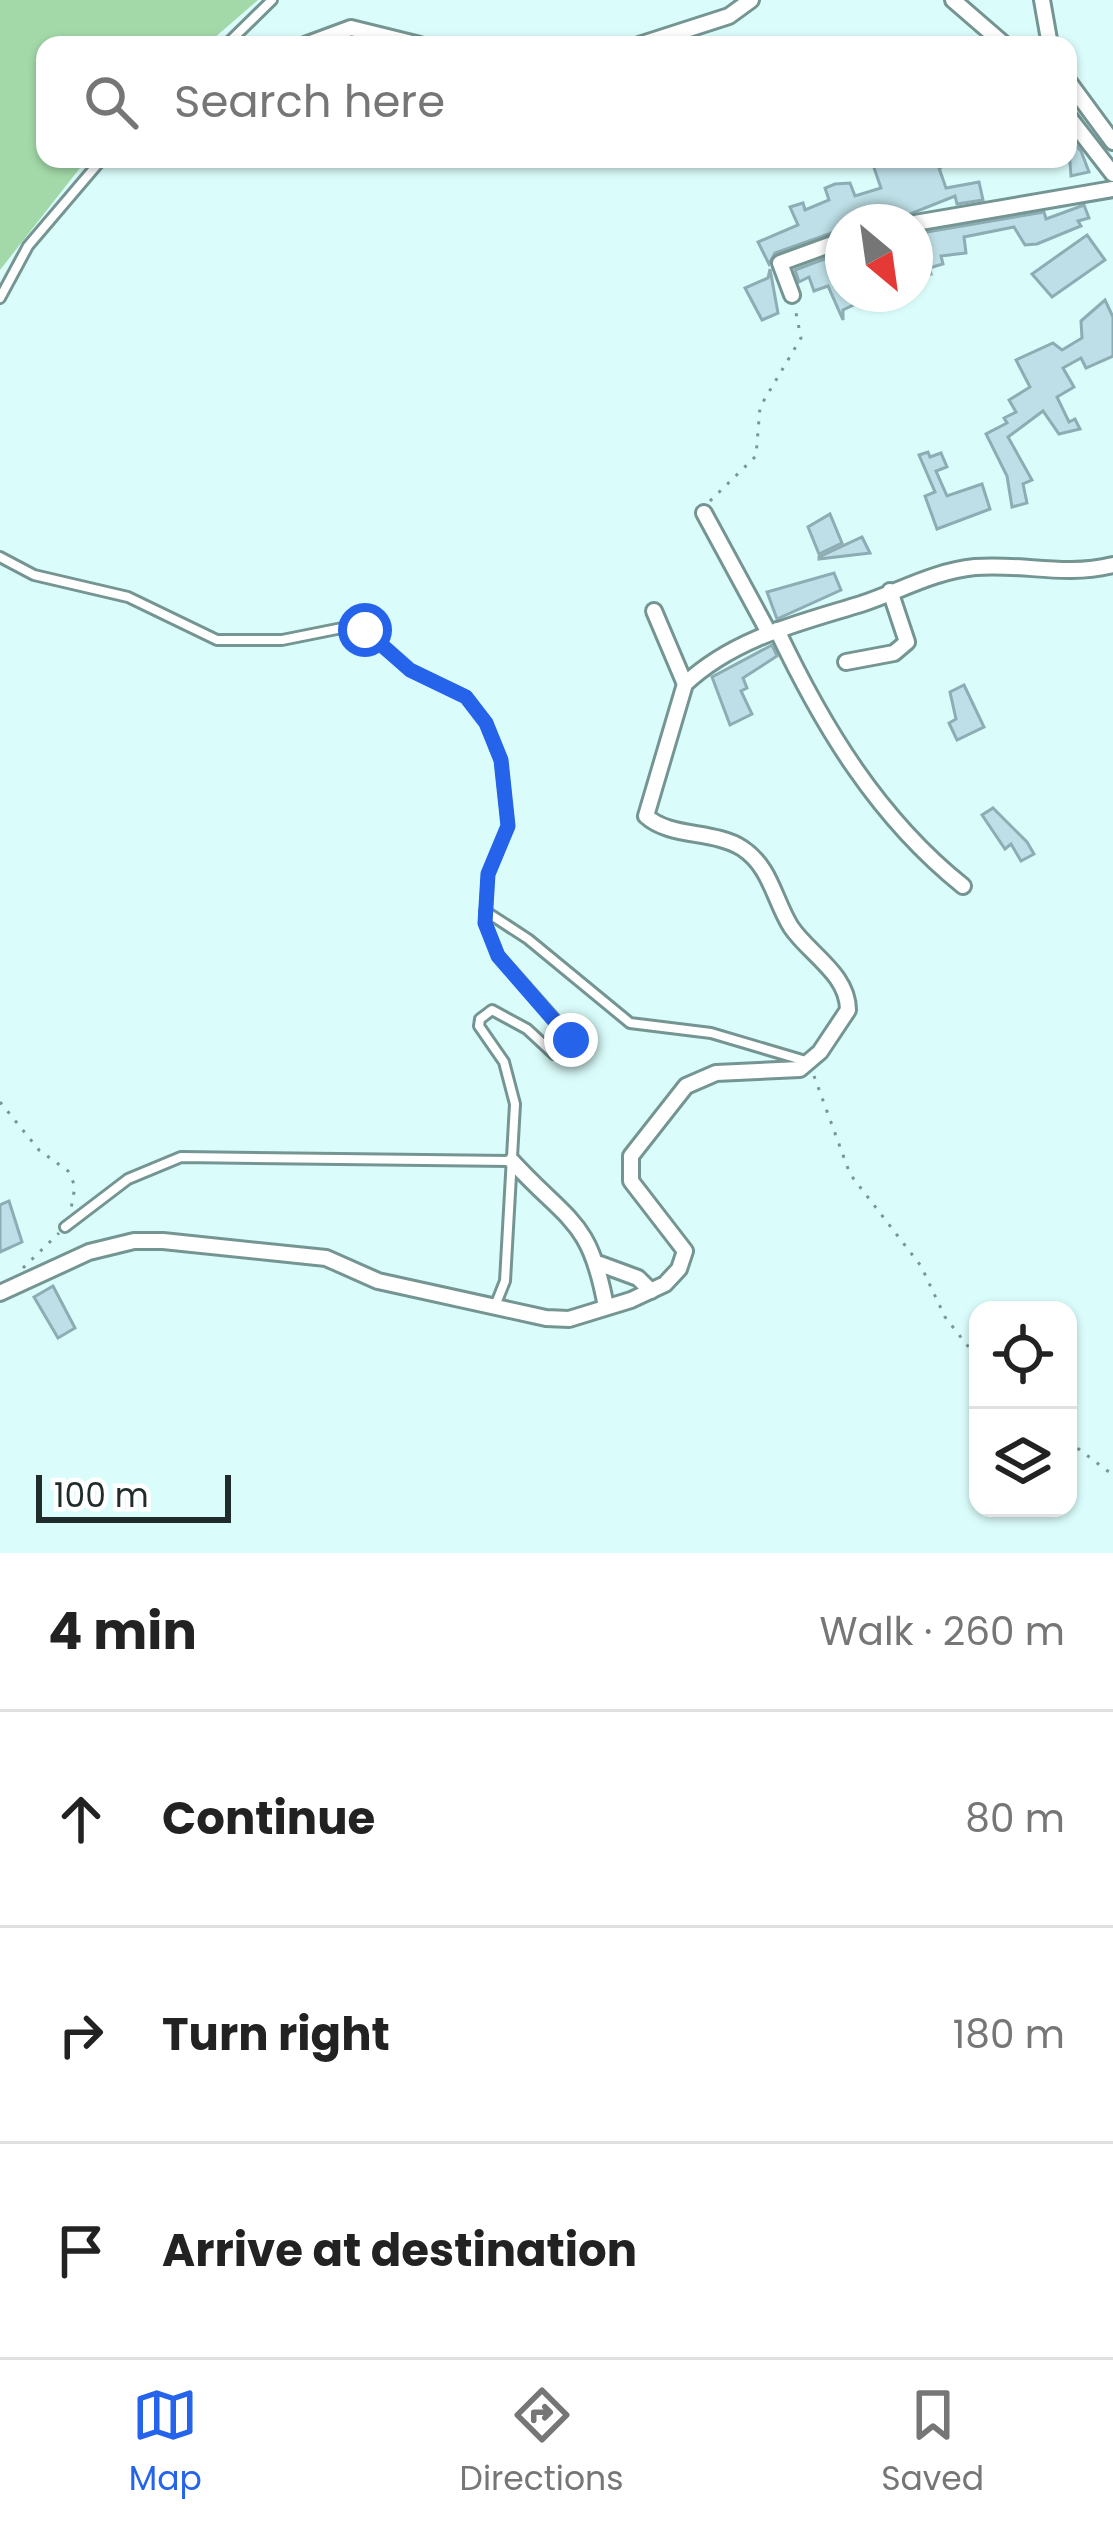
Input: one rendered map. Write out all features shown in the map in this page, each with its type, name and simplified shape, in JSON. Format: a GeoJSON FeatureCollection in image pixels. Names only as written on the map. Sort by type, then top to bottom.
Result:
{"type":"FeatureCollection","features":[{"type":"Feature","properties":{"kind":"street"},"geometry":{"type":"LineString","coordinates":[[667,36],[729,16],[751,0]]}},
{"type":"Feature","properties":{"kind":"street"},"geometry":{"type":"LineString","coordinates":[[952,0],[994,36]]}},
{"type":"Feature","properties":{"kind":"street"},"geometry":{"type":"LineString","coordinates":[[1042,0],[1048,36]]}},
{"type":"Feature","properties":{"kind":"street"},"geometry":{"type":"LineString","coordinates":[[329,36],[351,28],[383,36]]}},
{"type":"Feature","properties":{"kind":"street"},"geometry":{"type":"LineString","coordinates":[[1077,93],[1113,142]]}},
{"type":"Feature","properties":{"kind":"street"},"geometry":{"type":"LineString","coordinates":[[1077,133],[1113,174]]}},
{"type":"Feature","properties":{"kind":"street"},"geometry":{"type":"LineString","coordinates":[[933,220],[1113,189]]}},
{"type":"Feature","properties":{"kind":"street"},"geometry":{"type":"LineString","coordinates":[[792,295],[780,263],[825,247]]}},
{"type":"Feature","properties":{"kind":"street"},"geometry":{"type":"LineString","coordinates":[[704,513],[818,717],[903,833],[963,886]]}},
{"type":"Feature","properties":{"kind":"street"},"geometry":{"type":"LineString","coordinates":[[0,1294],[111,1245],[163,1241],[326,1258],[378,1281],[546,1318],[569,1319],[651,1291],[680,1269],[686,1251],[631,1181],[631,1156],[674,1097],[700,1078],[779,1072],[810,1063],[848,1010],[846,993],[792,928],[752,855],[723,838],[662,826],[646,816],[685,684],[700,670],[773,631],[969,568],[1020,567],[1072,574],[1113,565]]}},
{"type":"Feature","properties":{"kind":"street"},"geometry":{"type":"LineString","coordinates":[[846,662],[894,653],[907,642],[890,591]]}},
{"type":"Feature","properties":{"kind":"street"},"geometry":{"type":"LineString","coordinates":[[655,611],[685,684]]}},
{"type":"Feature","properties":{"kind":"street"},"geometry":{"type":"LineString","coordinates":[[512,1161],[582,1229],[599,1264],[606,1307]]}},
{"type":"Feature","properties":{"kind":"street"},"geometry":{"type":"LineString","coordinates":[[599,1264],[638,1278],[651,1291]]}},
{"type":"Feature","properties":{"kind":"lane"},"geometry":{"type":"LineString","coordinates":[[235,36],[272,0]]}},
{"type":"Feature","properties":{"kind":"lane"},"geometry":{"type":"LineString","coordinates":[[0,298],[28,246],[94,168]]}},
{"type":"Feature","properties":{"kind":"lane"},"geometry":{"type":"LineString","coordinates":[[0,556],[34,574],[128,597],[217,640],[282,640],[357,625],[410,670],[466,697],[486,723],[501,760],[508,826],[488,874],[485,911],[498,956],[571,1040],[565,1054],[554,1054],[508,1016],[492,1010],[480,1019],[478,1026],[513,1087],[505,1281],[495,1306]]}},
{"type":"Feature","properties":{"kind":"lane"},"geometry":{"type":"LineString","coordinates":[[485,911],[528,939],[630,1023],[711,1034],[810,1063]]}},
{"type":"Feature","properties":{"kind":"lane"},"geometry":{"type":"LineString","coordinates":[[65,1227],[128,1179],[181,1157],[512,1161]]}},
{"type":"Feature","properties":{"kind":"path"},"geometry":{"type":"LineString","coordinates":[[704,513],[705,505],[756,456],[760,406],[801,338],[792,295]]}},
{"type":"Feature","properties":{"kind":"path"},"geometry":{"type":"LineString","coordinates":[[810,1063],[850,1174],[921,1266],[945,1317],[969,1348]]}},
{"type":"Feature","properties":{"kind":"path"},"geometry":{"type":"LineString","coordinates":[[0,1102],[39,1150],[73,1178],[65,1227],[16,1274]]}},
{"type":"Feature","properties":{"kind":"path"},"geometry":{"type":"LineString","coordinates":[[1077,1448],[1113,1475]]}},
{"type":"Feature","properties":{"kind":"green space"},"geometry":{"type":"Polygon","coordinates":[[[0,0],[258,0],[216,36],[36,36],[36,168],[80,168],[0,270],[0,0]]]}},
{"type":"Feature","properties":{"kind":"building"},"geometry":{"type":"Polygon","coordinates":[[[1077,147],[1089,172],[1071,176],[1070,168],[1077,168],[1077,147]]]}},
{"type":"Feature","properties":{"kind":"building"},"geometry":{"type":"Polygon","coordinates":[[[874,168],[939,168],[946,188],[979,182],[983,200],[957,204],[955,196],[933,205],[825,204],[825,235],[775,253],[769,264],[758,242],[798,225],[790,207],[803,203],[805,210],[829,200],[825,188],[835,184],[850,183],[855,196],[881,188],[874,168]]]}},
{"type":"Feature","properties":{"kind":"building"},"geometry":{"type":"Polygon","coordinates":[[[1084,205],[1089,218],[1037,244],[1025,245],[1014,227],[964,237],[966,253],[941,256],[943,264],[933,267],[933,231],[1044,212],[1046,219],[1084,205]]]}},
{"type":"Feature","properties":{"kind":"building"},"geometry":{"type":"Polygon","coordinates":[[[1087,235],[1105,260],[1052,297],[1032,274],[1087,235]]]}},
{"type":"Feature","properties":{"kind":"building"},"geometry":{"type":"Polygon","coordinates":[[[825,259],[825,287],[814,291],[809,277],[799,282],[795,270],[825,259]]]}},
{"type":"Feature","properties":{"kind":"building"},"geometry":{"type":"Polygon","coordinates":[[[770,269],[778,313],[762,320],[745,288],[768,278],[770,269]]]}},
{"type":"Feature","properties":{"kind":"building"},"geometry":{"type":"Polygon","coordinates":[[[1105,300],[1113,317],[1113,356],[1086,368],[1081,358],[1063,368],[1074,387],[1057,397],[1069,422],[1075,419],[1080,429],[1059,434],[1043,411],[1008,437],[1032,480],[1023,484],[1027,503],[1012,507],[1007,476],[986,434],[1007,423],[1004,418],[1016,412],[1009,400],[1030,387],[1016,360],[1053,343],[1062,350],[1082,338],[1081,321],[1105,300]]]}},
{"type":"Feature","properties":{"kind":"building"},"geometry":{"type":"Polygon","coordinates":[[[928,452],[930,457],[941,453],[947,467],[936,471],[947,496],[982,484],[990,509],[937,529],[925,496],[935,492],[919,455],[928,452]]]}},
{"type":"Feature","properties":{"kind":"building"},"geometry":{"type":"Polygon","coordinates":[[[830,514],[842,543],[819,554],[808,527],[830,514]]]}},
{"type":"Feature","properties":{"kind":"building"},"geometry":{"type":"Polygon","coordinates":[[[862,537],[870,553],[819,559],[819,557],[862,537]]]}},
{"type":"Feature","properties":{"kind":"building"},"geometry":{"type":"Polygon","coordinates":[[[834,573],[841,590],[777,619],[767,592],[834,573]]]}},
{"type":"Feature","properties":{"kind":"building"},"geometry":{"type":"Polygon","coordinates":[[[772,645],[777,656],[743,678],[747,688],[741,691],[752,714],[730,725],[712,677],[772,645]]]}},
{"type":"Feature","properties":{"kind":"building"},"geometry":{"type":"Polygon","coordinates":[[[964,685],[984,727],[957,740],[949,723],[956,719],[950,692],[964,685]]]}},
{"type":"Feature","properties":{"kind":"building"},"geometry":{"type":"Polygon","coordinates":[[[993,808],[1034,854],[1021,861],[1011,844],[1005,849],[982,815],[993,808]]]}},
{"type":"Feature","properties":{"kind":"building"},"geometry":{"type":"Polygon","coordinates":[[[9,1201],[22,1242],[0,1252],[0,1205],[9,1201]]]}},
{"type":"Feature","properties":{"kind":"building"},"geometry":{"type":"Polygon","coordinates":[[[53,1286],[75,1328],[58,1338],[34,1297],[53,1286]]]}},
{"type":"Feature","properties":{"kind":"route"},"geometry":{"type":"LineString","coordinates":[[365,630],[410,670],[466,697],[486,723],[501,760],[508,826],[485,890],[490,942],[571,1040]]}}]}
